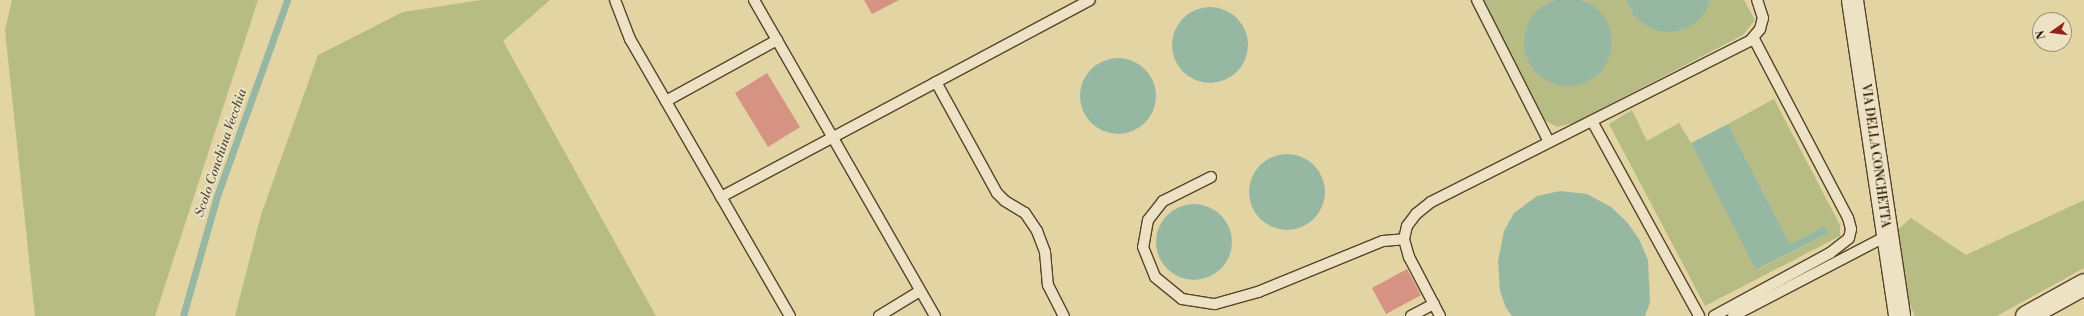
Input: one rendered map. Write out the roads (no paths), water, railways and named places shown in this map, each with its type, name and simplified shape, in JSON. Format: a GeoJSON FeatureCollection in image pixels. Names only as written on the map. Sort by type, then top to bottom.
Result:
{"type":"FeatureCollection","features":[{"type":"Feature","properties":{"kind":"street","name":"VIA DELLA CONCHETTA"},"geometry":{"type":"LineString","coordinates":[[1852,0],[1899,314]]}},
{"type":"Feature","properties":{"kind":"street"},"geometry":{"type":"LineString","coordinates":[[2026,316],[2084,284]]}},
{"type":"Feature","properties":{"kind":"lane"},"geometry":{"type":"LineString","coordinates":[[615,0],[630,39],[790,316]]}},
{"type":"Feature","properties":{"kind":"lane"},"geometry":{"type":"LineString","coordinates":[[754,0],[935,316]]}},
{"type":"Feature","properties":{"kind":"lane"},"geometry":{"type":"LineString","coordinates":[[721,197],[1090,0]]}},
{"type":"Feature","properties":{"kind":"lane"},"geometry":{"type":"LineString","coordinates":[[1477,0],[1549,142]]}},
{"type":"Feature","properties":{"kind":"lane"},"geometry":{"type":"LineString","coordinates":[[1440,316],[1409,257],[1404,240],[1406,226],[1416,214],[1431,202],[1750,41],[1760,29],[1763,18],[1757,0]]}},
{"type":"Feature","properties":{"kind":"lane"},"geometry":{"type":"LineString","coordinates":[[1714,316],[1830,253],[1849,238],[1851,229],[1848,218],[1753,37]]}},
{"type":"Feature","properties":{"kind":"lane"},"geometry":{"type":"LineString","coordinates":[[666,101],[777,40]]}},
{"type":"Feature","properties":{"kind":"lane"},"geometry":{"type":"LineString","coordinates":[[936,82],[997,193],[1025,213],[1037,230],[1045,252],[1048,285],[1064,316]]}},
{"type":"Feature","properties":{"kind":"lane"},"geometry":{"type":"LineString","coordinates":[[1592,121],[1698,316]]}},
{"type":"Feature","properties":{"kind":"lane"},"geometry":{"type":"LineString","coordinates":[[1211,177],[1163,201],[1148,220],[1143,247],[1155,276],[1182,299],[1215,304],[1258,292],[1383,241],[1404,240]]}},
{"type":"Feature","properties":{"kind":"lane"},"geometry":{"type":"LineString","coordinates":[[1733,316],[1887,236]]}},
{"type":"Feature","properties":{"kind":"lane"},"geometry":{"type":"LineString","coordinates":[[879,316],[920,291]]}},
{"type":"Feature","properties":{"kind":"lane"},"geometry":{"type":"LineString","coordinates":[[1411,316],[1434,304]]}},
{"type":"Feature","properties":{"kind":"waterway","name":"Scolo Conchina Vecchia"},"geometry":{"type":"LineString","coordinates":[[183,316],[217,196],[287,0]]}}]}
